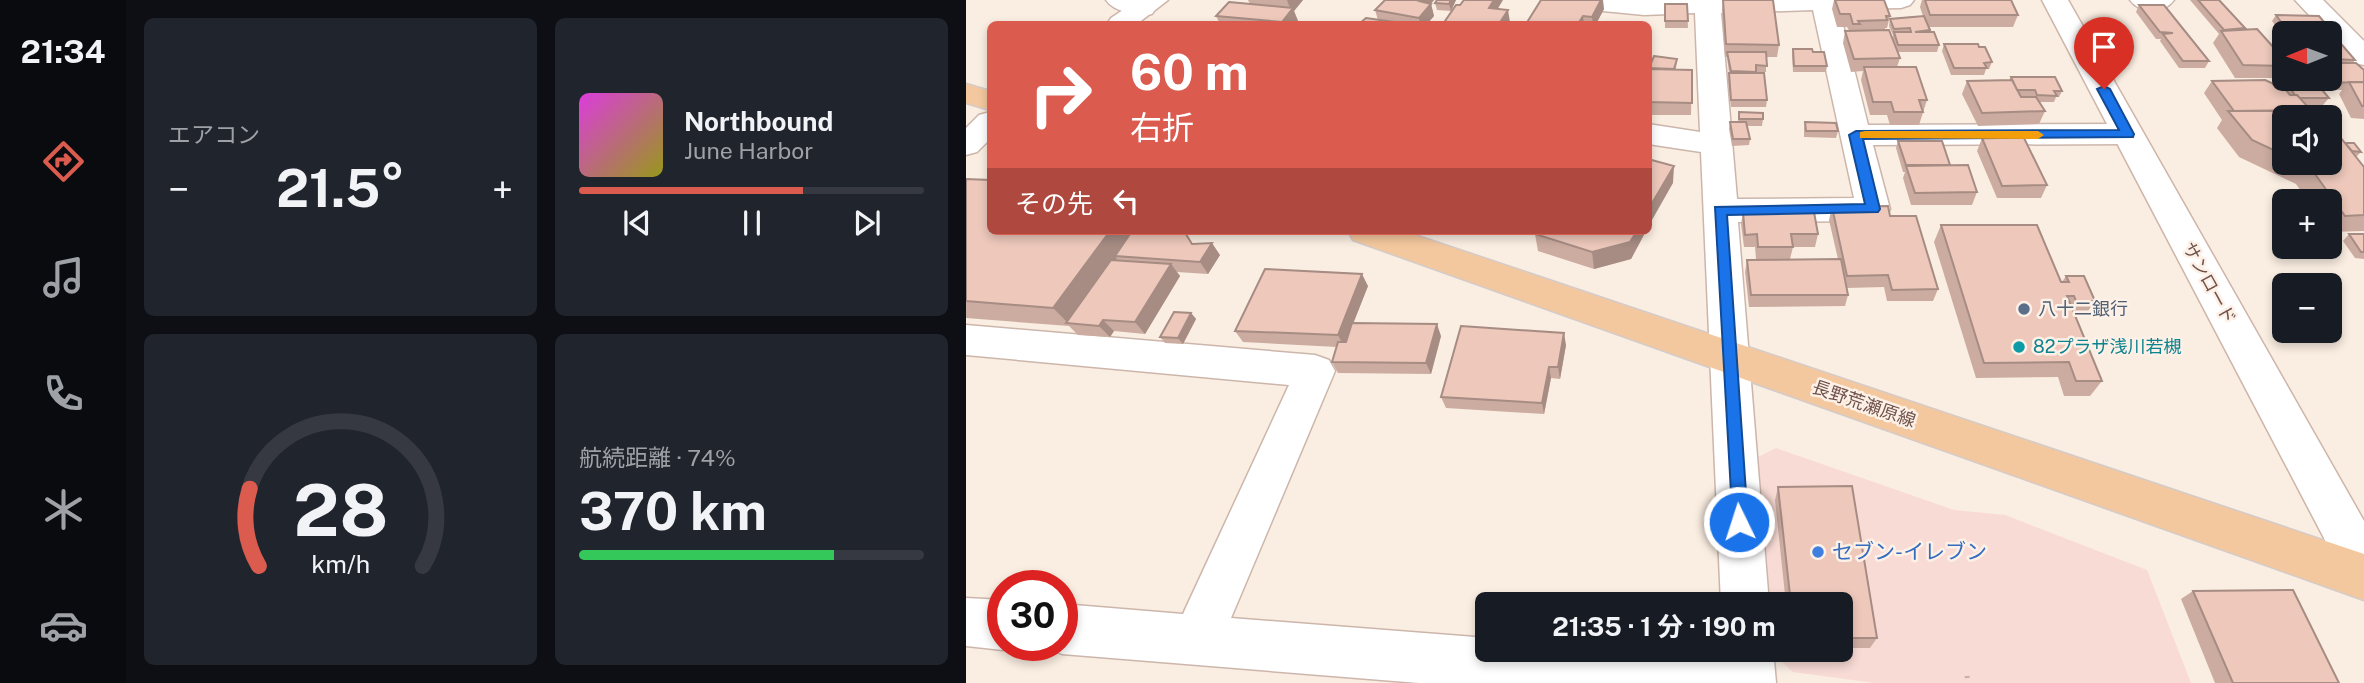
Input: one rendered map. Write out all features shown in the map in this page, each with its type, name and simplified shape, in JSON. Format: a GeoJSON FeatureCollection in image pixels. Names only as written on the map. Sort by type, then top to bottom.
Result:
{"type":"FeatureCollection","features":[{"type":"Feature","properties":{"kind":"main road"},"geometry":{"type":"LineString","coordinates":[[966,93],[987,100]]}},
{"type":"Feature","properties":{"kind":"main road","name":"長野荒瀬原線"},"geometry":{"type":"LineString","coordinates":[[1376,235],[2364,577]]}},
{"type":"Feature","properties":{"kind":"street"},"geometry":{"type":"LineString","coordinates":[[1572,0],[1644,8],[1901,0]]}},
{"type":"Feature","properties":{"kind":"street","name":"サンロード"},"geometry":{"type":"LineString","coordinates":[[2055,0],[2364,566]]}},
{"type":"Feature","properties":{"kind":"street"},"geometry":{"type":"LineString","coordinates":[[2143,0],[2152,3],[2161,0]]}},
{"type":"Feature","properties":{"kind":"street"},"geometry":{"type":"LineString","coordinates":[[2308,0],[2364,57]]}},
{"type":"Feature","properties":{"kind":"street"},"geometry":{"type":"LineString","coordinates":[[1720,211],[1873,209],[1831,2]]}},
{"type":"Feature","properties":{"kind":"street"},"geometry":{"type":"LineString","coordinates":[[1123,21],[1139,3]]}},
{"type":"Feature","properties":{"kind":"street"},"geometry":{"type":"LineString","coordinates":[[1708,7],[1744,592]]}},
{"type":"Feature","properties":{"kind":"street"},"geometry":{"type":"LineString","coordinates":[[966,145],[987,125]]}},
{"type":"Feature","properties":{"kind":"street"},"geometry":{"type":"LineString","coordinates":[[1856,135],[2128,134]]}},
{"type":"Feature","properties":{"kind":"street"},"geometry":{"type":"LineString","coordinates":[[1652,135],[1716,144]]}},
{"type":"Feature","properties":{"kind":"street"},"geometry":{"type":"LineString","coordinates":[[966,340],[1315,371],[1197,639]]}},
{"type":"Feature","properties":{"kind":"street"},"geometry":{"type":"LineString","coordinates":[[966,622],[987,624]]}},
{"type":"Feature","properties":{"kind":"street"},"geometry":{"type":"LineString","coordinates":[[1078,630],[1730,683]]}},
{"type":"Feature","properties":{"kind":"street"},"geometry":{"type":"LineString","coordinates":[[1749,662],[1750,683]]}},
{"type":"Feature","properties":{"kind":"shaded area"},"geometry":{"type":"Polygon","coordinates":[[[1776,448],[1954,510],[2005,515],[2147,570],[2191,683],[1875,683],[1793,672],[1782,662],[1853,662],[1853,592],[1761,592],[1748,462],[1776,448]]]}},
{"type":"Feature","properties":{"kind":"building"},"geometry":{"type":"Polygon","coordinates":[[[1385,0],[1420,0],[1431,4],[1419,18],[1375,10],[1385,0]]]}},
{"type":"Feature","properties":{"kind":"building"},"geometry":{"type":"Polygon","coordinates":[[[1437,0],[1451,0],[1449,4],[1435,3],[1437,0]]]}},
{"type":"Feature","properties":{"kind":"building"},"geometry":{"type":"Polygon","coordinates":[[[1464,0],[1494,0],[1489,8],[1508,10],[1501,21],[1445,21],[1456,5],[1460,5],[1464,0]]]}},
{"type":"Feature","properties":{"kind":"building"},"geometry":{"type":"Polygon","coordinates":[[[1541,0],[1601,0],[1592,17],[1583,16],[1580,21],[1528,21],[1541,0]]]}},
{"type":"Feature","properties":{"kind":"building"},"geometry":{"type":"Polygon","coordinates":[[[1723,0],[1773,0],[1779,45],[1726,44],[1723,0]]]}},
{"type":"Feature","properties":{"kind":"building"},"geometry":{"type":"Polygon","coordinates":[[[1835,0],[1884,0],[1890,16],[1886,16],[1887,20],[1858,21],[1860,24],[1853,24],[1850,14],[1840,14],[1835,0]]]}},
{"type":"Feature","properties":{"kind":"building"},"geometry":{"type":"Polygon","coordinates":[[[1925,0],[2011,0],[2018,15],[1930,15],[1925,0]]]}},
{"type":"Feature","properties":{"kind":"building"},"geometry":{"type":"Polygon","coordinates":[[[2198,0],[2219,0],[2245,28],[2224,30],[2198,0]]]}},
{"type":"Feature","properties":{"kind":"building"},"geometry":{"type":"Polygon","coordinates":[[[1229,2],[1293,8],[1283,21],[1216,16],[1229,2]]]}},
{"type":"Feature","properties":{"kind":"building"},"geometry":{"type":"Polygon","coordinates":[[[1665,4],[1687,4],[1688,21],[1665,21],[1665,4]]]}},
{"type":"Feature","properties":{"kind":"building"},"geometry":{"type":"Polygon","coordinates":[[[2139,5],[2164,5],[2209,61],[2183,61],[2163,34],[2173,33],[2160,32],[2139,5]]]}},
{"type":"Feature","properties":{"kind":"building"},"geometry":{"type":"Polygon","coordinates":[[[2276,15],[2319,16],[2323,21],[2280,21],[2276,15]]]}},
{"type":"Feature","properties":{"kind":"building"},"geometry":{"type":"Polygon","coordinates":[[[1924,16],[1930,30],[1915,32],[1934,32],[1939,45],[1898,45],[1894,32],[1911,32],[1910,28],[1894,29],[1890,19],[1924,16]]]}},
{"type":"Feature","properties":{"kind":"building"},"geometry":{"type":"Polygon","coordinates":[[[1366,18],[1387,21],[1362,21],[1366,18]]]}},
{"type":"Feature","properties":{"kind":"building"},"geometry":{"type":"Polygon","coordinates":[[[2257,29],[2272,46],[2272,66],[2243,65],[2221,31],[2257,29]]]}},
{"type":"Feature","properties":{"kind":"building"},"geometry":{"type":"Polygon","coordinates":[[[1889,30],[1900,58],[1854,59],[1845,31],[1889,30]]]}},
{"type":"Feature","properties":{"kind":"building"},"geometry":{"type":"Polygon","coordinates":[[[1944,44],[1978,44],[1979,47],[1985,47],[1992,62],[1984,63],[1987,68],[1954,68],[1944,44]]]}},
{"type":"Feature","properties":{"kind":"building"},"geometry":{"type":"Polygon","coordinates":[[[2342,45],[2355,60],[2342,60],[2342,45]]]}},
{"type":"Feature","properties":{"kind":"building"},"geometry":{"type":"Polygon","coordinates":[[[1793,49],[1824,52],[1827,66],[1794,66],[1793,49]]]}},
{"type":"Feature","properties":{"kind":"building"},"geometry":{"type":"Polygon","coordinates":[[[1727,52],[1766,52],[1767,66],[1756,65],[1756,72],[1731,71],[1727,52]]]}},
{"type":"Feature","properties":{"kind":"building"},"geometry":{"type":"Polygon","coordinates":[[[1654,56],[1677,59],[1674,69],[1652,68],[1654,56]]]}},
{"type":"Feature","properties":{"kind":"building"},"geometry":{"type":"Polygon","coordinates":[[[2342,63],[2356,63],[2364,70],[2364,82],[2342,83],[2342,63]]]}},
{"type":"Feature","properties":{"kind":"building"},"geometry":{"type":"Polygon","coordinates":[[[1864,67],[1916,67],[1927,100],[1919,100],[1923,112],[1894,112],[1891,102],[1873,102],[1864,67]]]}},
{"type":"Feature","properties":{"kind":"building"},"geometry":{"type":"Polygon","coordinates":[[[1652,69],[1692,70],[1692,103],[1652,102],[1652,69]]]}},
{"type":"Feature","properties":{"kind":"building"},"geometry":{"type":"Polygon","coordinates":[[[1729,73],[1764,73],[1767,100],[1731,100],[1729,73]]]}},
{"type":"Feature","properties":{"kind":"building"},"geometry":{"type":"Polygon","coordinates":[[[2011,77],[2055,77],[2062,91],[2054,91],[2057,96],[2037,95],[2035,90],[2017,90],[2011,77]]]}},
{"type":"Feature","properties":{"kind":"building"},"geometry":{"type":"Polygon","coordinates":[[[2012,80],[2021,97],[2036,97],[2045,111],[1982,113],[1967,81],[2012,80]]]}},
{"type":"Feature","properties":{"kind":"building"},"geometry":{"type":"Polygon","coordinates":[[[2265,80],[2272,83],[2272,91],[2287,91],[2290,95],[2297,95],[2306,105],[2272,105],[2272,110],[2234,111],[2212,81],[2265,80]]]}},
{"type":"Feature","properties":{"kind":"building"},"geometry":{"type":"Polygon","coordinates":[[[2349,82],[2364,82],[2364,106],[2362,106],[2349,82]]]}},
{"type":"Feature","properties":{"kind":"building"},"geometry":{"type":"Polygon","coordinates":[[[2292,91],[2323,91],[2329,98],[2300,98],[2292,91]]]}},
{"type":"Feature","properties":{"kind":"building"},"geometry":{"type":"Polygon","coordinates":[[[2228,111],[2272,111],[2272,149],[2252,140],[2228,111]]]}},
{"type":"Feature","properties":{"kind":"building"},"geometry":{"type":"Polygon","coordinates":[[[1739,112],[1763,113],[1763,119],[1739,119],[1739,112]]]}},
{"type":"Feature","properties":{"kind":"building"},"geometry":{"type":"Polygon","coordinates":[[[1730,122],[1746,122],[1750,139],[1733,139],[1730,122]]]}},
{"type":"Feature","properties":{"kind":"building"},"geometry":{"type":"Polygon","coordinates":[[[1805,122],[1836,123],[1838,131],[1806,131],[1805,122]]]}},
{"type":"Feature","properties":{"kind":"building"},"geometry":{"type":"Polygon","coordinates":[[[1982,138],[2024,138],[2047,185],[2002,186],[1982,138]]]}},
{"type":"Feature","properties":{"kind":"building"},"geometry":{"type":"Polygon","coordinates":[[[2342,139],[2364,167],[2364,215],[2345,216],[2342,212],[2342,189],[2326,189],[2316,175],[2342,175],[2342,139]]]}},
{"type":"Feature","properties":{"kind":"building"},"geometry":{"type":"Polygon","coordinates":[[[1898,141],[1942,141],[1950,165],[1906,165],[1898,141]]]}},
{"type":"Feature","properties":{"kind":"building"},"geometry":{"type":"Polygon","coordinates":[[[2345,143],[2354,143],[2361,152],[2352,151],[2345,143]]]}},
{"type":"Feature","properties":{"kind":"building"},"geometry":{"type":"Polygon","coordinates":[[[1652,160],[1674,166],[1652,203],[1652,160]]]}},
{"type":"Feature","properties":{"kind":"building"},"geometry":{"type":"Polygon","coordinates":[[[1968,165],[1977,192],[1915,193],[1906,166],[1968,165]]]}},
{"type":"Feature","properties":{"kind":"building"},"geometry":{"type":"Polygon","coordinates":[[[966,179],[987,180],[987,235],[1107,235],[1053,308],[966,301],[966,179]]]}},
{"type":"Feature","properties":{"kind":"building"},"geometry":{"type":"Polygon","coordinates":[[[1888,206],[1890,216],[1916,216],[1938,289],[1892,290],[1888,275],[1847,276],[1832,207],[1888,206]]]}},
{"type":"Feature","properties":{"kind":"building"},"geometry":{"type":"Polygon","coordinates":[[[1743,212],[1814,212],[1818,234],[1791,234],[1793,247],[1758,247],[1757,234],[1745,235],[1743,212]]]}},
{"type":"Feature","properties":{"kind":"building","name":"82プラザ浅川若槻"},"geometry":{"type":"Polygon","coordinates":[[[1941,225],[2037,225],[2061,282],[2069,282],[2066,276],[2084,276],[2095,301],[2076,301],[2074,296],[2067,296],[2102,381],[2076,381],[2069,362],[1984,363],[1941,225]]]}},
{"type":"Feature","properties":{"kind":"building"},"geometry":{"type":"Polygon","coordinates":[[[2349,234],[2364,234],[2364,252],[2361,252],[2349,234]]]}},
{"type":"Feature","properties":{"kind":"building"},"geometry":{"type":"Polygon","coordinates":[[[1129,235],[1186,235],[1192,244],[1212,243],[1200,262],[1115,256],[1129,235]]]}},
{"type":"Feature","properties":{"kind":"building"},"geometry":{"type":"Polygon","coordinates":[[[1538,235],[1634,235],[1630,242],[1592,252],[1538,235]]]}},
{"type":"Feature","properties":{"kind":"building"},"geometry":{"type":"Polygon","coordinates":[[[1841,259],[1848,295],[1751,295],[1747,260],[1841,259]]]}},
{"type":"Feature","properties":{"kind":"building"},"geometry":{"type":"Polygon","coordinates":[[[1111,260],[1171,264],[1135,322],[1103,320],[1099,326],[1066,323],[1111,260]]]}},
{"type":"Feature","properties":{"kind":"building"},"geometry":{"type":"Polygon","coordinates":[[[1265,269],[1362,274],[1338,335],[1235,331],[1265,269]]]}},
{"type":"Feature","properties":{"kind":"building"},"geometry":{"type":"Polygon","coordinates":[[[1174,312],[1191,313],[1178,338],[1160,337],[1174,312]]]}},
{"type":"Feature","properties":{"kind":"building"},"geometry":{"type":"Polygon","coordinates":[[[1352,323],[1437,324],[1426,363],[1332,362],[1338,342],[1346,342],[1352,323]]]}},
{"type":"Feature","properties":{"kind":"building"},"geometry":{"type":"Polygon","coordinates":[[[1461,326],[1564,333],[1558,367],[1549,367],[1542,403],[1441,397],[1461,326]]]}},
{"type":"Feature","properties":{"kind":"building","name":"セブン-イレブン"},"geometry":{"type":"Polygon","coordinates":[[[1852,486],[1877,638],[1853,638],[1853,592],[1790,592],[1778,487],[1852,486]]]}},
{"type":"Feature","properties":{"kind":"building"},"geometry":{"type":"Polygon","coordinates":[[[2293,590],[2339,683],[2233,683],[2193,591],[2293,590]]]}},
{"type":"Feature","properties":{"kind":"slow traffic"},"geometry":{"type":"LineString","coordinates":[[1865,135],[2038,135]]}},
{"type":"Feature","properties":{"kind":"place","name":"八十二銀行"},"geometry":{"type":"Point","coordinates":[2024,309]}},
{"type":"Feature","properties":{"kind":"place","name":"82プラザ浅川若槻"},"geometry":{"type":"Point","coordinates":[2019,347]}},
{"type":"Feature","properties":{"kind":"place","name":"セブン-イレブン"},"geometry":{"type":"Point","coordinates":[1818,552]}},
{"type":"Feature","properties":{"kind":"route"},"geometry":{"type":"LineString","coordinates":[[1739,522],[1720,211],[1873,209],[1856,135],[2128,134],[2104,89]]}}]}
